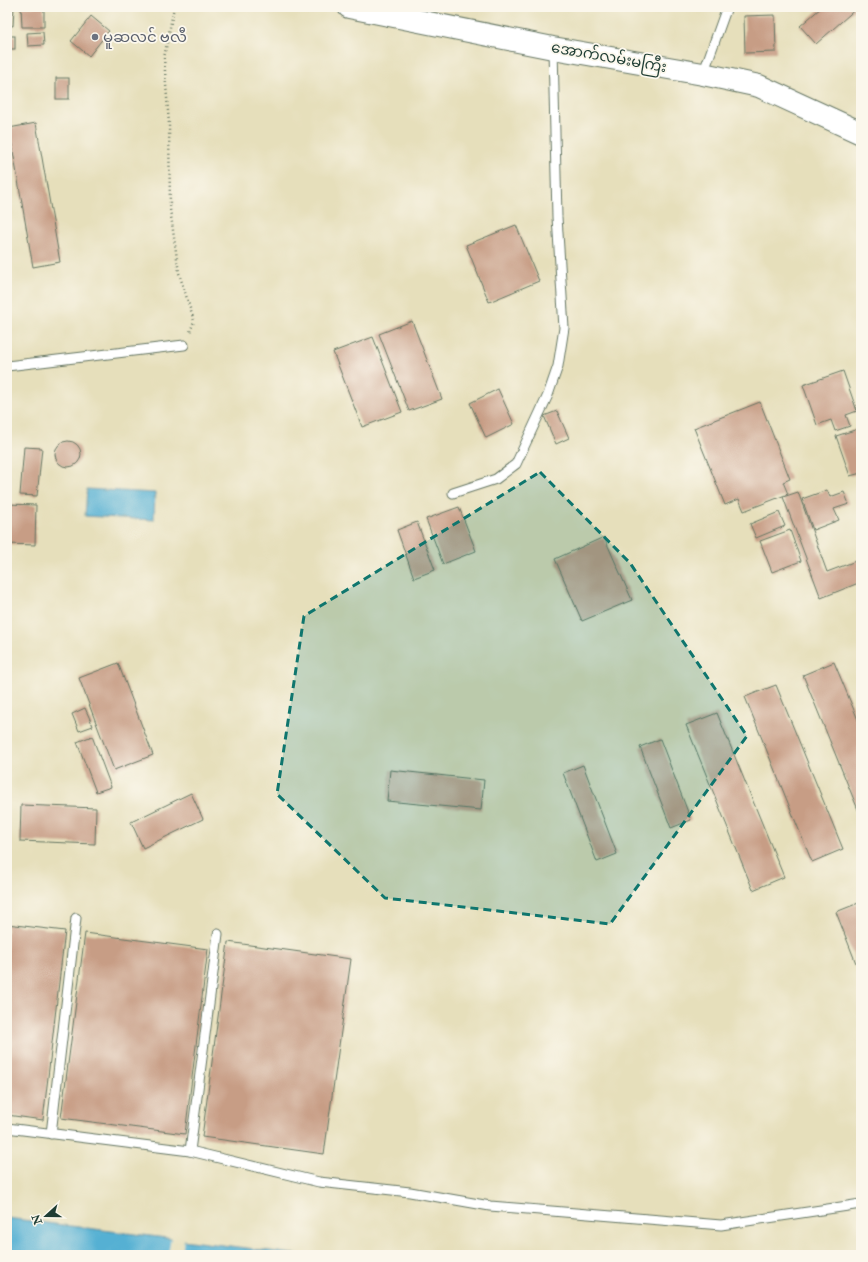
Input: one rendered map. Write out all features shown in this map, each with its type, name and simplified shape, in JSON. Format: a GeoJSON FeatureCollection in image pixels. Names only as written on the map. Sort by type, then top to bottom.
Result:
{"type":"FeatureCollection","features":[{"type":"Feature","properties":{"kind":"main road","name":"အောက်လမ်းမကြီး"},"geometry":{"type":"LineString","coordinates":[[349,7],[553,48],[703,74],[759,86],[861,133]]}},
{"type":"Feature","properties":{"kind":"lane"},"geometry":{"type":"LineString","coordinates":[[703,74],[727,7]]}},
{"type":"Feature","properties":{"kind":"lane"},"geometry":{"type":"LineString","coordinates":[[454,493],[496,479],[516,464],[548,395],[558,366],[564,328],[557,217],[553,48]]}},
{"type":"Feature","properties":{"kind":"lane"},"geometry":{"type":"LineString","coordinates":[[7,366],[184,346]]}},
{"type":"Feature","properties":{"kind":"lane"},"geometry":{"type":"LineString","coordinates":[[51,1134],[76,918]]}},
{"type":"Feature","properties":{"kind":"lane"},"geometry":{"type":"LineString","coordinates":[[190,1151],[218,934]]}},
{"type":"Feature","properties":{"kind":"lane"},"geometry":{"type":"LineString","coordinates":[[7,1128],[190,1151],[319,1182],[410,1192],[490,1206],[721,1225],[861,1204]]}},
{"type":"Feature","properties":{"kind":"path"},"geometry":{"type":"LineString","coordinates":[[174,7],[164,58],[169,124],[170,209],[180,273],[194,321],[184,346]]}},
{"type":"Feature","properties":{"kind":"highlighted area"},"geometry":{"type":"Polygon","coordinates":[[[540,472],[630,563],[747,736],[610,924],[385,898],[277,794],[304,616],[540,472]]]}},
{"type":"Feature","properties":{"kind":"water"},"geometry":{"type":"Polygon","coordinates":[[[87,489],[155,493],[154,520],[85,516],[87,489]]]}},
{"type":"Feature","properties":{"kind":"water"},"geometry":{"type":"Polygon","coordinates":[[[7,1218],[302,1255],[7,1255],[7,1218]]]}},
{"type":"Feature","properties":{"kind":"pier"},"geometry":{"type":"Polygon","coordinates":[[[171,1237],[184,1238],[182,1255],[168,1255],[171,1237]]]}},
{"type":"Feature","properties":{"kind":"building"},"geometry":{"type":"Polygon","coordinates":[[[7,7],[14,7],[13,26],[7,25],[7,7]]]}},
{"type":"Feature","properties":{"kind":"building"},"geometry":{"type":"Polygon","coordinates":[[[21,7],[44,7],[44,27],[22,27],[21,7]]]}},
{"type":"Feature","properties":{"kind":"building"},"geometry":{"type":"Polygon","coordinates":[[[822,7],[858,7],[816,44],[800,26],[822,7]]]}},
{"type":"Feature","properties":{"kind":"building"},"geometry":{"type":"Polygon","coordinates":[[[775,15],[776,52],[745,53],[744,16],[775,15]]]}},
{"type":"Feature","properties":{"kind":"building"},"geometry":{"type":"Polygon","coordinates":[[[91,16],[109,31],[89,56],[71,41],[91,16]]]}},
{"type":"Feature","properties":{"kind":"building"},"geometry":{"type":"Polygon","coordinates":[[[43,32],[44,45],[28,46],[27,33],[43,32]]]}},
{"type":"Feature","properties":{"kind":"building"},"geometry":{"type":"Polygon","coordinates":[[[7,36],[15,36],[15,49],[7,49],[7,36]]]}},
{"type":"Feature","properties":{"kind":"building"},"geometry":{"type":"Polygon","coordinates":[[[56,78],[69,78],[69,99],[56,99],[56,78]]]}},
{"type":"Feature","properties":{"kind":"building"},"geometry":{"type":"Polygon","coordinates":[[[36,123],[60,262],[33,267],[9,128],[36,123]]]}},
{"type":"Feature","properties":{"kind":"building"},"geometry":{"type":"Polygon","coordinates":[[[516,225],[539,281],[489,302],[466,245],[516,225]]]}},
{"type":"Feature","properties":{"kind":"building"},"geometry":{"type":"Polygon","coordinates":[[[412,321],[442,399],[409,411],[379,334],[412,321]]]}},
{"type":"Feature","properties":{"kind":"building"},"geometry":{"type":"Polygon","coordinates":[[[373,337],[402,412],[362,427],[333,352],[373,337]]]}},
{"type":"Feature","properties":{"kind":"building"},"geometry":{"type":"Polygon","coordinates":[[[843,371],[857,411],[846,415],[850,426],[835,431],[831,420],[817,425],[803,385],[843,371]]]}},
{"type":"Feature","properties":{"kind":"building"},"geometry":{"type":"Polygon","coordinates":[[[498,389],[514,424],[486,438],[470,403],[498,389]]]}},
{"type":"Feature","properties":{"kind":"building"},"geometry":{"type":"Polygon","coordinates":[[[760,402],[790,479],[783,482],[788,494],[744,511],[739,499],[725,505],[694,428],[760,402]]]}},
{"type":"Feature","properties":{"kind":"building"},"geometry":{"type":"Polygon","coordinates":[[[557,411],[569,438],[556,444],[544,416],[557,411]]]}},
{"type":"Feature","properties":{"kind":"building"},"geometry":{"type":"Polygon","coordinates":[[[861,428],[861,473],[850,476],[836,436],[861,428]]]}},
{"type":"Feature","properties":{"kind":"building"},"geometry":{"type":"Polygon","coordinates":[[[68,441],[77,445],[81,454],[77,463],[68,467],[59,463],[55,454],[59,445],[68,441]]]}},
{"type":"Feature","properties":{"kind":"building"},"geometry":{"type":"Polygon","coordinates":[[[24,447],[42,448],[37,496],[20,495],[24,447]]]}},
{"type":"Feature","properties":{"kind":"building"},"geometry":{"type":"Polygon","coordinates":[[[827,490],[830,497],[844,492],[849,504],[834,509],[839,520],[813,530],[802,499],[827,490]]]}},
{"type":"Feature","properties":{"kind":"building"},"geometry":{"type":"Polygon","coordinates":[[[798,492],[827,572],[861,559],[861,582],[821,598],[783,497],[798,492]]]}},
{"type":"Feature","properties":{"kind":"building"},"geometry":{"type":"Polygon","coordinates":[[[7,504],[36,505],[35,545],[7,544],[7,504]]]}},
{"type":"Feature","properties":{"kind":"building"},"geometry":{"type":"Polygon","coordinates":[[[459,507],[476,551],[443,564],[426,519],[459,507]]]}},
{"type":"Feature","properties":{"kind":"building"},"geometry":{"type":"Polygon","coordinates":[[[779,512],[785,526],[756,538],[750,524],[779,512]]]}},
{"type":"Feature","properties":{"kind":"building"},"geometry":{"type":"Polygon","coordinates":[[[417,522],[435,570],[414,578],[397,530],[417,522]]]}},
{"type":"Feature","properties":{"kind":"building"},"geometry":{"type":"Polygon","coordinates":[[[790,530],[801,561],[772,572],[760,541],[790,530]]]}},
{"type":"Feature","properties":{"kind":"building"},"geometry":{"type":"Polygon","coordinates":[[[604,537],[632,600],[582,621],[555,559],[604,537]]]}},
{"type":"Feature","properties":{"kind":"building"},"geometry":{"type":"Polygon","coordinates":[[[834,662],[861,727],[861,817],[803,675],[834,662]]]}},
{"type":"Feature","properties":{"kind":"building"},"geometry":{"type":"Polygon","coordinates":[[[118,663],[153,755],[114,770],[79,678],[118,663]]]}},
{"type":"Feature","properties":{"kind":"building"},"geometry":{"type":"Polygon","coordinates":[[[776,685],[843,849],[812,862],[745,697],[776,685]]]}},
{"type":"Feature","properties":{"kind":"building"},"geometry":{"type":"Polygon","coordinates":[[[85,708],[93,726],[79,731],[72,714],[85,708]]]}},
{"type":"Feature","properties":{"kind":"building"},"geometry":{"type":"Polygon","coordinates":[[[717,713],[784,877],[753,890],[686,725],[717,713]]]}},
{"type":"Feature","properties":{"kind":"building"},"geometry":{"type":"Polygon","coordinates":[[[92,736],[111,787],[96,792],[77,742],[92,736]]]}},
{"type":"Feature","properties":{"kind":"building"},"geometry":{"type":"Polygon","coordinates":[[[660,739],[691,820],[671,828],[640,747],[660,739]]]}},
{"type":"Feature","properties":{"kind":"building"},"geometry":{"type":"Polygon","coordinates":[[[583,765],[617,854],[597,862],[563,773],[583,765]]]}},
{"type":"Feature","properties":{"kind":"building"},"geometry":{"type":"Polygon","coordinates":[[[390,770],[484,780],[481,810],[387,801],[390,770]]]}},
{"type":"Feature","properties":{"kind":"building"},"geometry":{"type":"Polygon","coordinates":[[[191,793],[203,819],[143,848],[131,822],[191,793]]]}},
{"type":"Feature","properties":{"kind":"building"},"geometry":{"type":"Polygon","coordinates":[[[21,805],[96,808],[95,844],[20,841],[21,805]]]}},
{"type":"Feature","properties":{"kind":"building"},"geometry":{"type":"Polygon","coordinates":[[[861,902],[861,976],[836,912],[861,902]]]}},
{"type":"Feature","properties":{"kind":"building"},"geometry":{"type":"Polygon","coordinates":[[[7,924],[65,931],[43,1120],[7,1115],[7,924]]]}},
{"type":"Feature","properties":{"kind":"building"},"geometry":{"type":"Polygon","coordinates":[[[85,933],[208,949],[185,1134],[61,1118],[85,933]]]}},
{"type":"Feature","properties":{"kind":"building"},"geometry":{"type":"Polygon","coordinates":[[[228,942],[351,959],[324,1154],[202,1137],[228,942]]]}},
{"type":"Feature","properties":{"kind":"place","name":"မူဆလင် ဗလီ"},"geometry":{"type":"Point","coordinates":[95,37]}}]}
